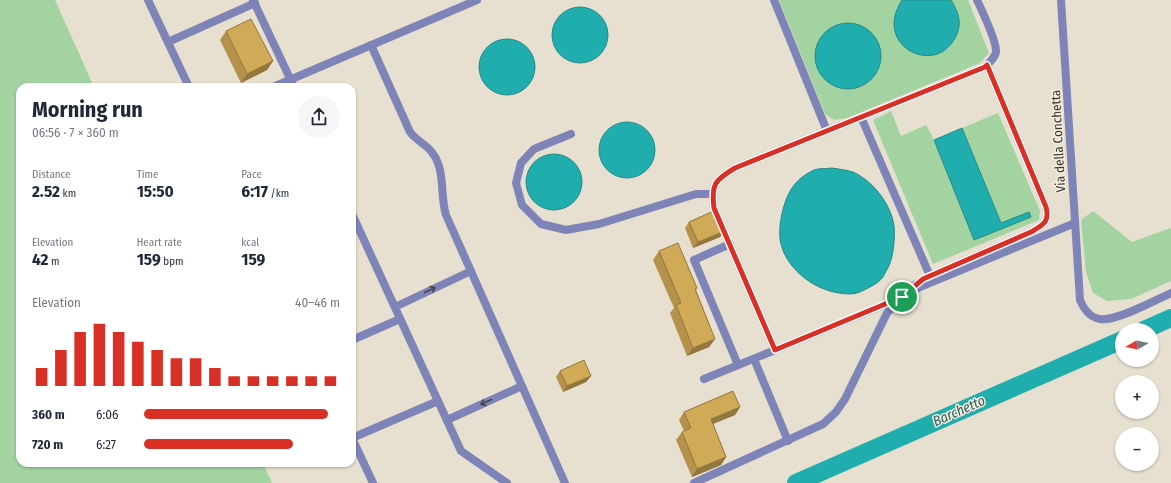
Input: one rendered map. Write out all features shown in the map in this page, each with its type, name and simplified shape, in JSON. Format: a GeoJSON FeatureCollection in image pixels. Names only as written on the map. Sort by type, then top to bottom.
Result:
{"type":"FeatureCollection","features":[{"type":"Feature","properties":{"kind":"street"},"geometry":{"type":"LineString","coordinates":[[148,0],[187,83]]}},
{"type":"Feature","properties":{"kind":"street"},"geometry":{"type":"LineString","coordinates":[[168,42],[254,2],[292,83],[371,45],[477,0]]}},
{"type":"Feature","properties":{"kind":"street"},"geometry":{"type":"LineString","coordinates":[[774,0],[827,131]]}},
{"type":"Feature","properties":{"kind":"street"},"geometry":{"type":"LineString","coordinates":[[775,350],[714,208],[712,194],[715,184],[723,175],[735,168],[987,65],[993,59],[996,52],[994,41],[977,0]]}},
{"type":"Feature","properties":{"kind":"street","name":"Via della Conchetta"},"geometry":{"type":"LineString","coordinates":[[1061,0],[1080,300],[1083,307],[1093,317],[1107,319],[1125,314],[1171,293]]}},
{"type":"Feature","properties":{"kind":"street"},"geometry":{"type":"LineString","coordinates":[[371,45],[410,132],[415,139],[429,149],[438,163],[442,180],[442,204],[565,483]]}},
{"type":"Feature","properties":{"kind":"street"},"geometry":{"type":"LineString","coordinates":[[694,483],[823,424],[836,412],[845,399],[887,313],[911,288],[923,279],[1031,232],[1046,222],[1048,215],[1046,207],[987,65]]}},
{"type":"Feature","properties":{"kind":"street"},"geometry":{"type":"LineString","coordinates":[[861,117],[930,276]]}},
{"type":"Feature","properties":{"kind":"street"},"geometry":{"type":"LineString","coordinates":[[571,134],[534,149],[521,163],[516,183],[522,205],[541,224],[566,230],[599,224],[696,194],[712,194]]}},
{"type":"Feature","properties":{"kind":"street"},"geometry":{"type":"LineString","coordinates":[[356,223],[461,451],[507,483]]}},
{"type":"Feature","properties":{"kind":"street"},"geometry":{"type":"LineString","coordinates":[[704,379],[902,297],[920,287],[1074,223]]}},
{"type":"Feature","properties":{"kind":"street"},"geometry":{"type":"LineString","coordinates":[[730,244],[694,260],[738,365]]}},
{"type":"Feature","properties":{"kind":"street"},"geometry":{"type":"LineString","coordinates":[[395,306],[471,271]]}},
{"type":"Feature","properties":{"kind":"street"},"geometry":{"type":"LineString","coordinates":[[356,338],[400,319]]}},
{"type":"Feature","properties":{"kind":"street"},"geometry":{"type":"LineString","coordinates":[[754,359],[788,441]]}},
{"type":"Feature","properties":{"kind":"street"},"geometry":{"type":"LineString","coordinates":[[447,420],[522,386]]}},
{"type":"Feature","properties":{"kind":"street"},"geometry":{"type":"LineString","coordinates":[[356,436],[438,401]]}},
{"type":"Feature","properties":{"kind":"street"},"geometry":{"type":"LineString","coordinates":[[356,447],[373,483]]}},
{"type":"Feature","properties":{"kind":"green space"},"geometry":{"type":"Polygon","coordinates":[[[0,0],[55,0],[92,83],[16,83],[16,467],[265,467],[272,483],[0,483],[0,0]]]}},
{"type":"Feature","properties":{"kind":"green space"},"geometry":{"type":"Polygon","coordinates":[[[779,0],[902,0],[896,9],[894,31],[899,41],[906,49],[938,54],[948,49],[955,40],[957,9],[951,0],[968,0],[989,53],[980,63],[847,118],[834,120],[825,114],[779,0]],[[842,23],[832,27],[823,34],[859,88],[869,82],[876,74],[872,34],[855,24],[842,23]]]}},
{"type":"Feature","properties":{"kind":"green space"},"geometry":{"type":"Polygon","coordinates":[[[891,111],[901,136],[926,125],[934,140],[974,240],[1029,212],[1001,223],[962,128],[998,113],[1040,211],[1039,220],[933,264],[873,120],[891,111]]]}},
{"type":"Feature","properties":{"kind":"green space"},"geometry":{"type":"Polygon","coordinates":[[[1093,211],[1132,242],[1171,228],[1171,281],[1131,299],[1107,301],[1093,293],[1086,272],[1081,220],[1093,211]]]}},
{"type":"Feature","properties":{"kind":"water"},"geometry":{"type":"Polygon","coordinates":[[[902,0],[951,0],[956,8],[959,25],[957,34],[948,47],[936,54],[924,55],[911,52],[901,43],[895,31],[895,17],[902,0]]]}},
{"type":"Feature","properties":{"kind":"water"},"geometry":{"type":"Polygon","coordinates":[[[574,7],[586,7],[596,11],[604,19],[608,29],[608,41],[604,51],[596,59],[586,63],[574,63],[564,59],[556,51],[552,41],[552,29],[556,19],[564,11],[574,7]]]}},
{"type":"Feature","properties":{"kind":"water"},"geometry":{"type":"Polygon","coordinates":[[[848,23],[861,26],[871,33],[878,43],[881,56],[878,69],[871,79],[861,86],[848,89],[835,86],[825,79],[818,69],[815,56],[818,43],[825,33],[835,26],[848,23]]]}},
{"type":"Feature","properties":{"kind":"water"},"geometry":{"type":"Polygon","coordinates":[[[501,39],[513,39],[523,43],[531,51],[535,61],[535,73],[531,83],[523,91],[513,95],[501,95],[491,91],[483,83],[479,73],[479,61],[483,51],[491,43],[501,39]]]}},
{"type":"Feature","properties":{"kind":"water"},"geometry":{"type":"Polygon","coordinates":[[[621,122],[633,122],[643,126],[651,134],[655,144],[655,156],[651,166],[643,174],[633,178],[621,178],[611,174],[603,166],[599,156],[599,144],[603,134],[611,126],[621,122]]]}},
{"type":"Feature","properties":{"kind":"water"},"geometry":{"type":"Polygon","coordinates":[[[962,128],[1001,223],[1029,212],[1031,217],[974,240],[934,140],[962,128]]]}},
{"type":"Feature","properties":{"kind":"water"},"geometry":{"type":"Polygon","coordinates":[[[548,154],[560,154],[570,158],[578,166],[582,176],[582,188],[578,198],[570,206],[560,210],[548,210],[538,206],[530,198],[526,188],[526,176],[530,166],[538,158],[548,154]]]}},
{"type":"Feature","properties":{"kind":"water"},"geometry":{"type":"Polygon","coordinates":[[[832,168],[853,172],[874,187],[885,202],[894,226],[892,258],[883,276],[879,282],[854,294],[829,291],[810,282],[793,267],[787,259],[780,239],[781,218],[788,194],[791,189],[798,180],[808,173],[818,169],[832,168]]]}},
{"type":"Feature","properties":{"kind":"building"},"geometry":{"type":"Polygon","coordinates":[[[251,19],[273,61],[247,74],[226,31],[251,19]]]}},
{"type":"Feature","properties":{"kind":"building"},"geometry":{"type":"Polygon","coordinates":[[[716,210],[725,231],[698,242],[689,222],[716,210]]]}},
{"type":"Feature","properties":{"kind":"building"},"geometry":{"type":"Polygon","coordinates":[[[678,243],[697,288],[695,289],[715,339],[693,348],[676,305],[681,303],[659,251],[678,243]]]}},
{"type":"Feature","properties":{"kind":"building"},"geometry":{"type":"Polygon","coordinates":[[[584,360],[591,376],[567,386],[560,371],[584,360]]]}},
{"type":"Feature","properties":{"kind":"building"},"geometry":{"type":"Polygon","coordinates":[[[733,391],[740,407],[711,419],[726,457],[697,469],[682,432],[691,428],[684,412],[733,391]]]}},
{"type":"Feature","properties":{"kind":"waterway","name":"Barchetto"},"geometry":{"type":"LineString","coordinates":[[1159,323],[1171,318]]}},
{"type":"Feature","properties":{"kind":"waterway","name":"Barchetto"},"geometry":{"type":"LineString","coordinates":[[796,483],[1115,343]]}},
{"type":"Feature","properties":{"kind":"route"},"geometry":{"type":"LineString","coordinates":[[987,65],[1046,207],[1048,215],[1046,222],[1031,232],[923,279],[902,297],[775,350],[714,208],[712,194],[715,184],[723,175],[735,168],[987,65]]}}]}
